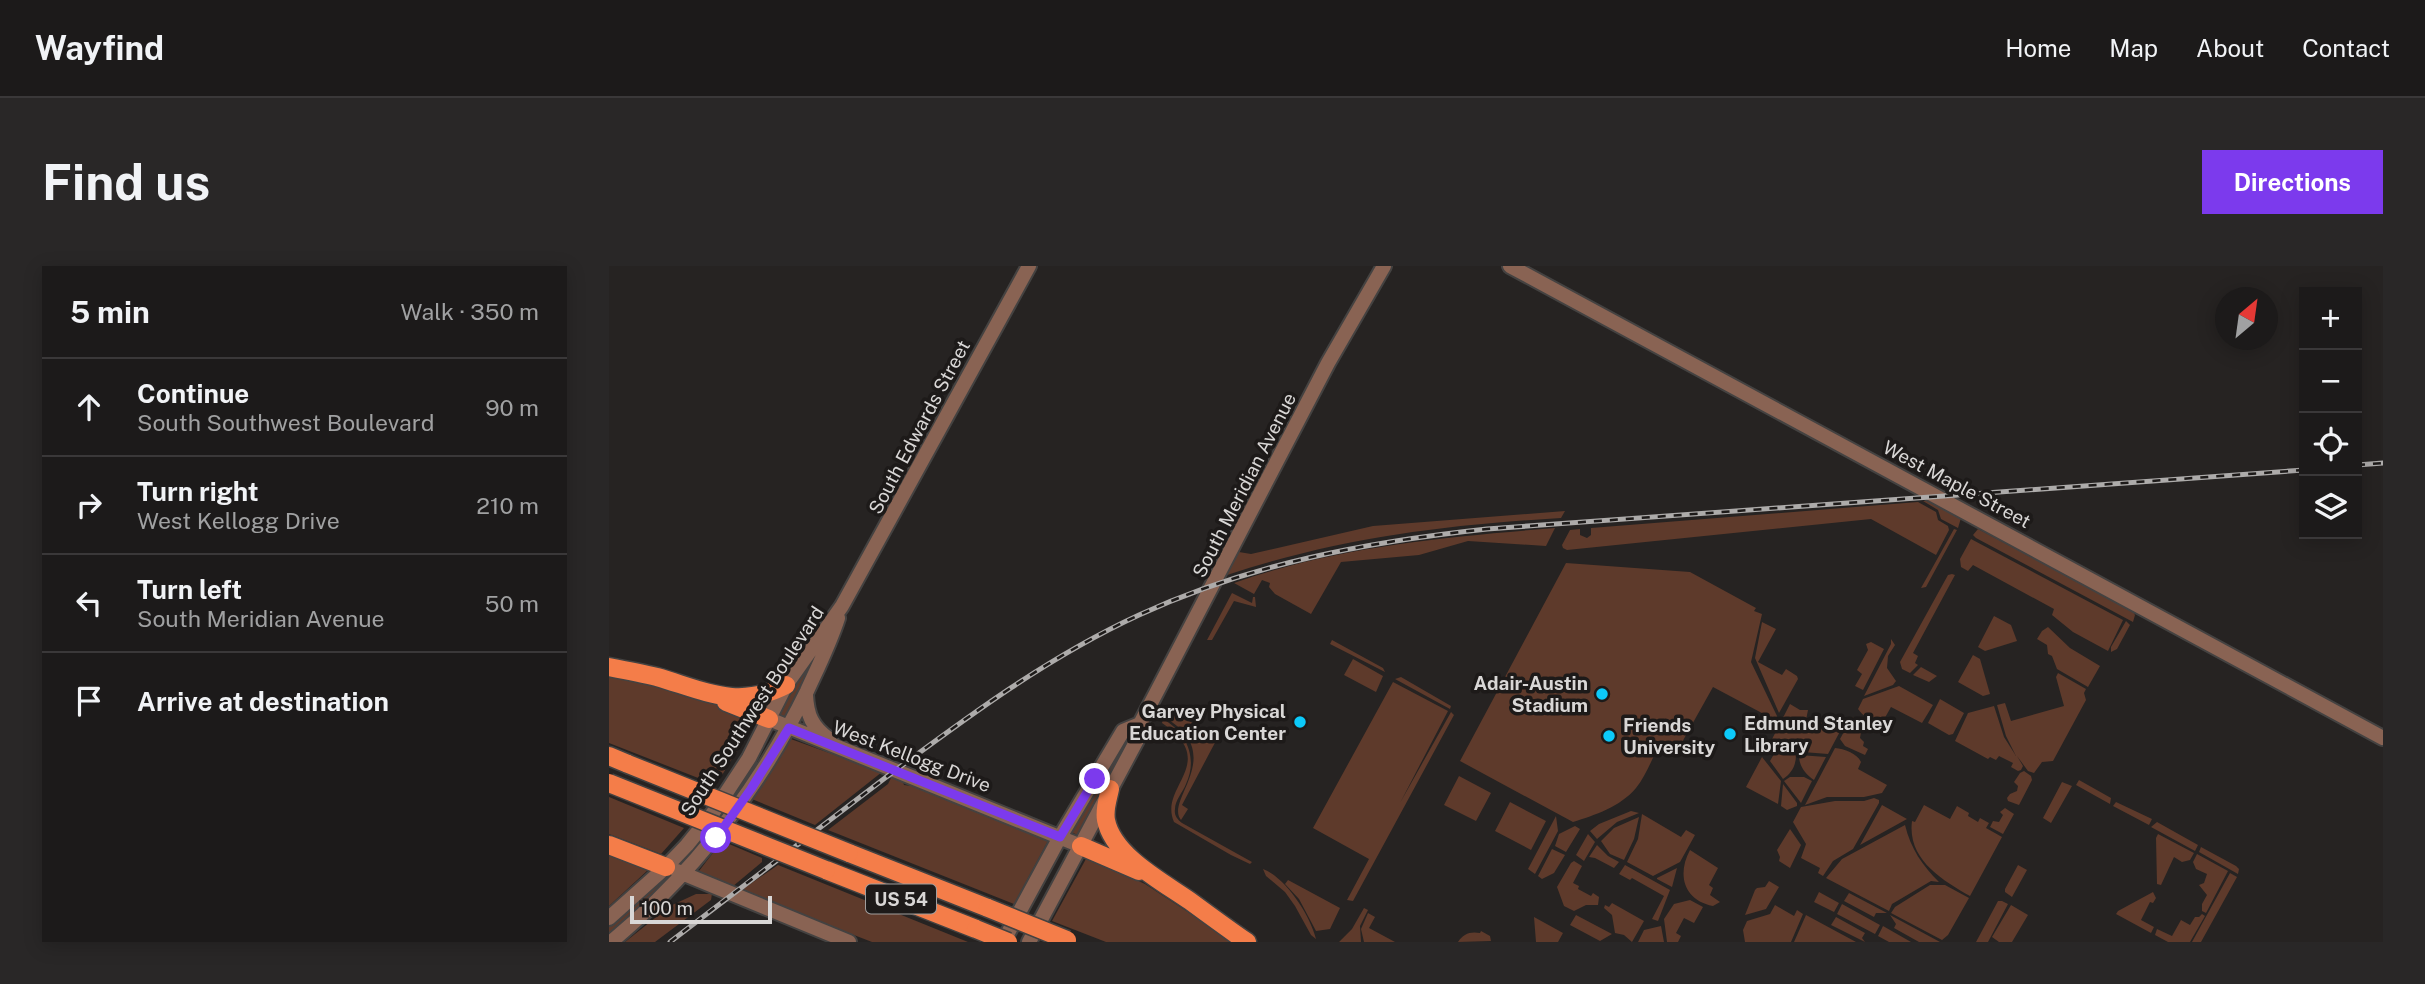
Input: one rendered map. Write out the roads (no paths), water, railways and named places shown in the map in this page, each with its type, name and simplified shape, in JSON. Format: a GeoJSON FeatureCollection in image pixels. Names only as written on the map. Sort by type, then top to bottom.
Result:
{"type":"FeatureCollection","features":[{"type":"Feature","properties":{"kind":"highway"},"geometry":{"type":"LineString","coordinates":[[609,667],[656,677],[769,719]]}},
{"type":"Feature","properties":{"kind":"highway"},"geometry":{"type":"LineString","coordinates":[[702,692],[741,699],[769,694],[786,685]]}},
{"type":"Feature","properties":{"kind":"highway","name":"US 54"},"geometry":{"type":"LineString","coordinates":[[609,756],[1069,941]]}},
{"type":"Feature","properties":{"kind":"highway","name":"US 54"},"geometry":{"type":"LineString","coordinates":[[609,783],[1005,942]]}},
{"type":"Feature","properties":{"kind":"highway"},"geometry":{"type":"LineString","coordinates":[[1110,789],[1105,808],[1107,822],[1111,834],[1125,852],[1152,876],[1247,942]]}},
{"type":"Feature","properties":{"kind":"highway"},"geometry":{"type":"LineString","coordinates":[[609,845],[666,867]]}},
{"type":"Feature","properties":{"kind":"highway"},"geometry":{"type":"LineString","coordinates":[[1081,846],[1152,876]]}},
{"type":"Feature","properties":{"kind":"main road","name":"South Edwards Street"},"geometry":{"type":"LineString","coordinates":[[842,606],[1029,266]]}},
{"type":"Feature","properties":{"kind":"main road","name":"South Meridian Avenue"},"geometry":{"type":"LineString","coordinates":[[1029,942],[1137,740],[1140,724],[1328,363],[1384,266]]}},
{"type":"Feature","properties":{"kind":"main road","name":"West Maple Street"},"geometry":{"type":"LineString","coordinates":[[1510,266],[2383,738]]}},
{"type":"Feature","properties":{"kind":"main road","name":"South Southwest Boulevard"},"geometry":{"type":"LineString","coordinates":[[609,918],[666,867],[713,813],[749,758],[786,685],[842,606]]}},
{"type":"Feature","properties":{"kind":"main road","name":"South Southwest Boulevard"},"geometry":{"type":"LineString","coordinates":[[611,942],[685,874],[716,838],[751,789],[789,728],[829,645],[842,606]]}},
{"type":"Feature","properties":{"kind":"main road"},"geometry":{"type":"LineString","coordinates":[[806,692],[813,725],[851,754]]}},
{"type":"Feature","properties":{"kind":"main road","name":"West Kellogg Drive"},"geometry":{"type":"LineString","coordinates":[[769,719],[1081,846]]}},
{"type":"Feature","properties":{"kind":"main road","name":"South Meridian Avenue"},"geometry":{"type":"LineString","coordinates":[[1005,942],[1060,837],[1122,731],[1140,724]]}},
{"type":"Feature","properties":{"kind":"main road"},"geometry":{"type":"LineString","coordinates":[[666,867],[849,942]]}},
{"type":"Feature","properties":{"kind":"railway"},"geometry":{"type":"LineString","coordinates":[[2362,465],[2383,463]]}},
{"type":"Feature","properties":{"kind":"railway"},"geometry":{"type":"LineString","coordinates":[[670,942],[976,711],[1039,670],[1071,650],[1139,615],[1181,597],[1266,569],[1353,548],[1487,529],[2299,470]]}},
{"type":"Feature","properties":{"kind":"place","name":"Adair-Austin Stadium"},"geometry":{"type":"Point","coordinates":[1602,694]}},
{"type":"Feature","properties":{"kind":"place","name":"Garvey Physical Education Center"},"geometry":{"type":"Point","coordinates":[1300,722]}},
{"type":"Feature","properties":{"kind":"place","name":"Edmund Stanley Library"},"geometry":{"type":"Point","coordinates":[1730,734]}},
{"type":"Feature","properties":{"kind":"place","name":"Friends University"},"geometry":{"type":"Point","coordinates":[1609,736]}}]}
